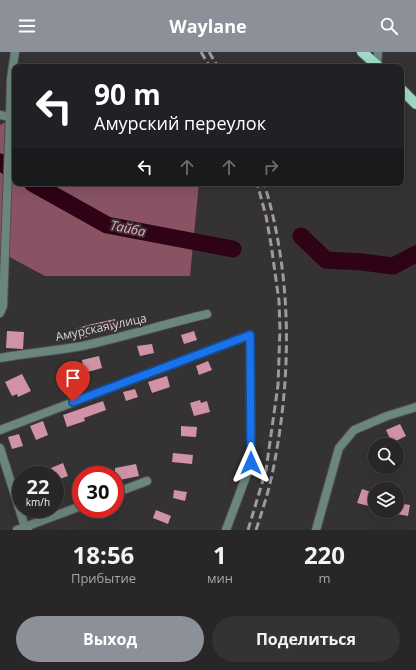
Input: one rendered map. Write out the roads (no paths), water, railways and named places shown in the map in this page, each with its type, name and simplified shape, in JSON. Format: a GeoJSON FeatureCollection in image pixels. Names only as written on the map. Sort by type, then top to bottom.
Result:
{"type":"FeatureCollection","features":[{"type":"Feature","properties":{"kind":"main road"},"geometry":{"type":"LineString","coordinates":[[362,52],[376,64]]}},
{"type":"Feature","properties":{"kind":"main road"},"geometry":{"type":"LineString","coordinates":[[404,92],[414,100]]}},
{"type":"Feature","properties":{"kind":"street"},"geometry":{"type":"LineString","coordinates":[[13,64],[15,52]]}},
{"type":"Feature","properties":{"kind":"street"},"geometry":{"type":"LineString","coordinates":[[378,52],[378,64]]}},
{"type":"Feature","properties":{"kind":"street"},"geometry":{"type":"LineString","coordinates":[[0,313],[3,306],[12,72]]}},
{"type":"Feature","properties":{"kind":"street"},"geometry":{"type":"LineString","coordinates":[[0,115],[10,117]]}},
{"type":"Feature","properties":{"kind":"street","name":"Амурская улица"},"geometry":{"type":"LineString","coordinates":[[0,358],[80,346],[207,314]]}},
{"type":"Feature","properties":{"kind":"street"},"geometry":{"type":"LineString","coordinates":[[0,430],[250,335],[251,463],[226,530]]}},
{"type":"Feature","properties":{"kind":"street"},"geometry":{"type":"LineString","coordinates":[[316,530],[339,448],[354,430],[387,416],[416,407]]}},
{"type":"Feature","properties":{"kind":"street"},"geometry":{"type":"LineString","coordinates":[[0,448],[23,529],[72,510]]}},
{"type":"Feature","properties":{"kind":"street"},"geometry":{"type":"LineString","coordinates":[[124,490],[147,481]]}},
{"type":"Feature","properties":{"kind":"waterway","name":"Тайба"},"geometry":{"type":"LineString","coordinates":[[0,162],[12,170]]}},
{"type":"Feature","properties":{"kind":"waterway","name":"Тайба"},"geometry":{"type":"LineString","coordinates":[[37,186],[107,225],[233,249]]}},
{"type":"Feature","properties":{"kind":"waterway","name":"Тайба"},"geometry":{"type":"LineString","coordinates":[[301,236],[326,260],[362,262],[393,266],[416,254]]}},
{"type":"Feature","properties":{"kind":"railway"},"geometry":{"type":"LineString","coordinates":[[201,52],[208,64]]}},
{"type":"Feature","properties":{"kind":"railway"},"geometry":{"type":"LineString","coordinates":[[209,52],[216,64]]}},
{"type":"Feature","properties":{"kind":"railway"},"geometry":{"type":"LineString","coordinates":[[248,530],[266,470],[278,385],[280,329],[279,301],[271,244],[266,216],[258,186]]}},
{"type":"Feature","properties":{"kind":"railway"},"geometry":{"type":"LineString","coordinates":[[256,530],[265,502],[279,439],[286,365],[285,291],[280,255],[265,186]]}}]}
